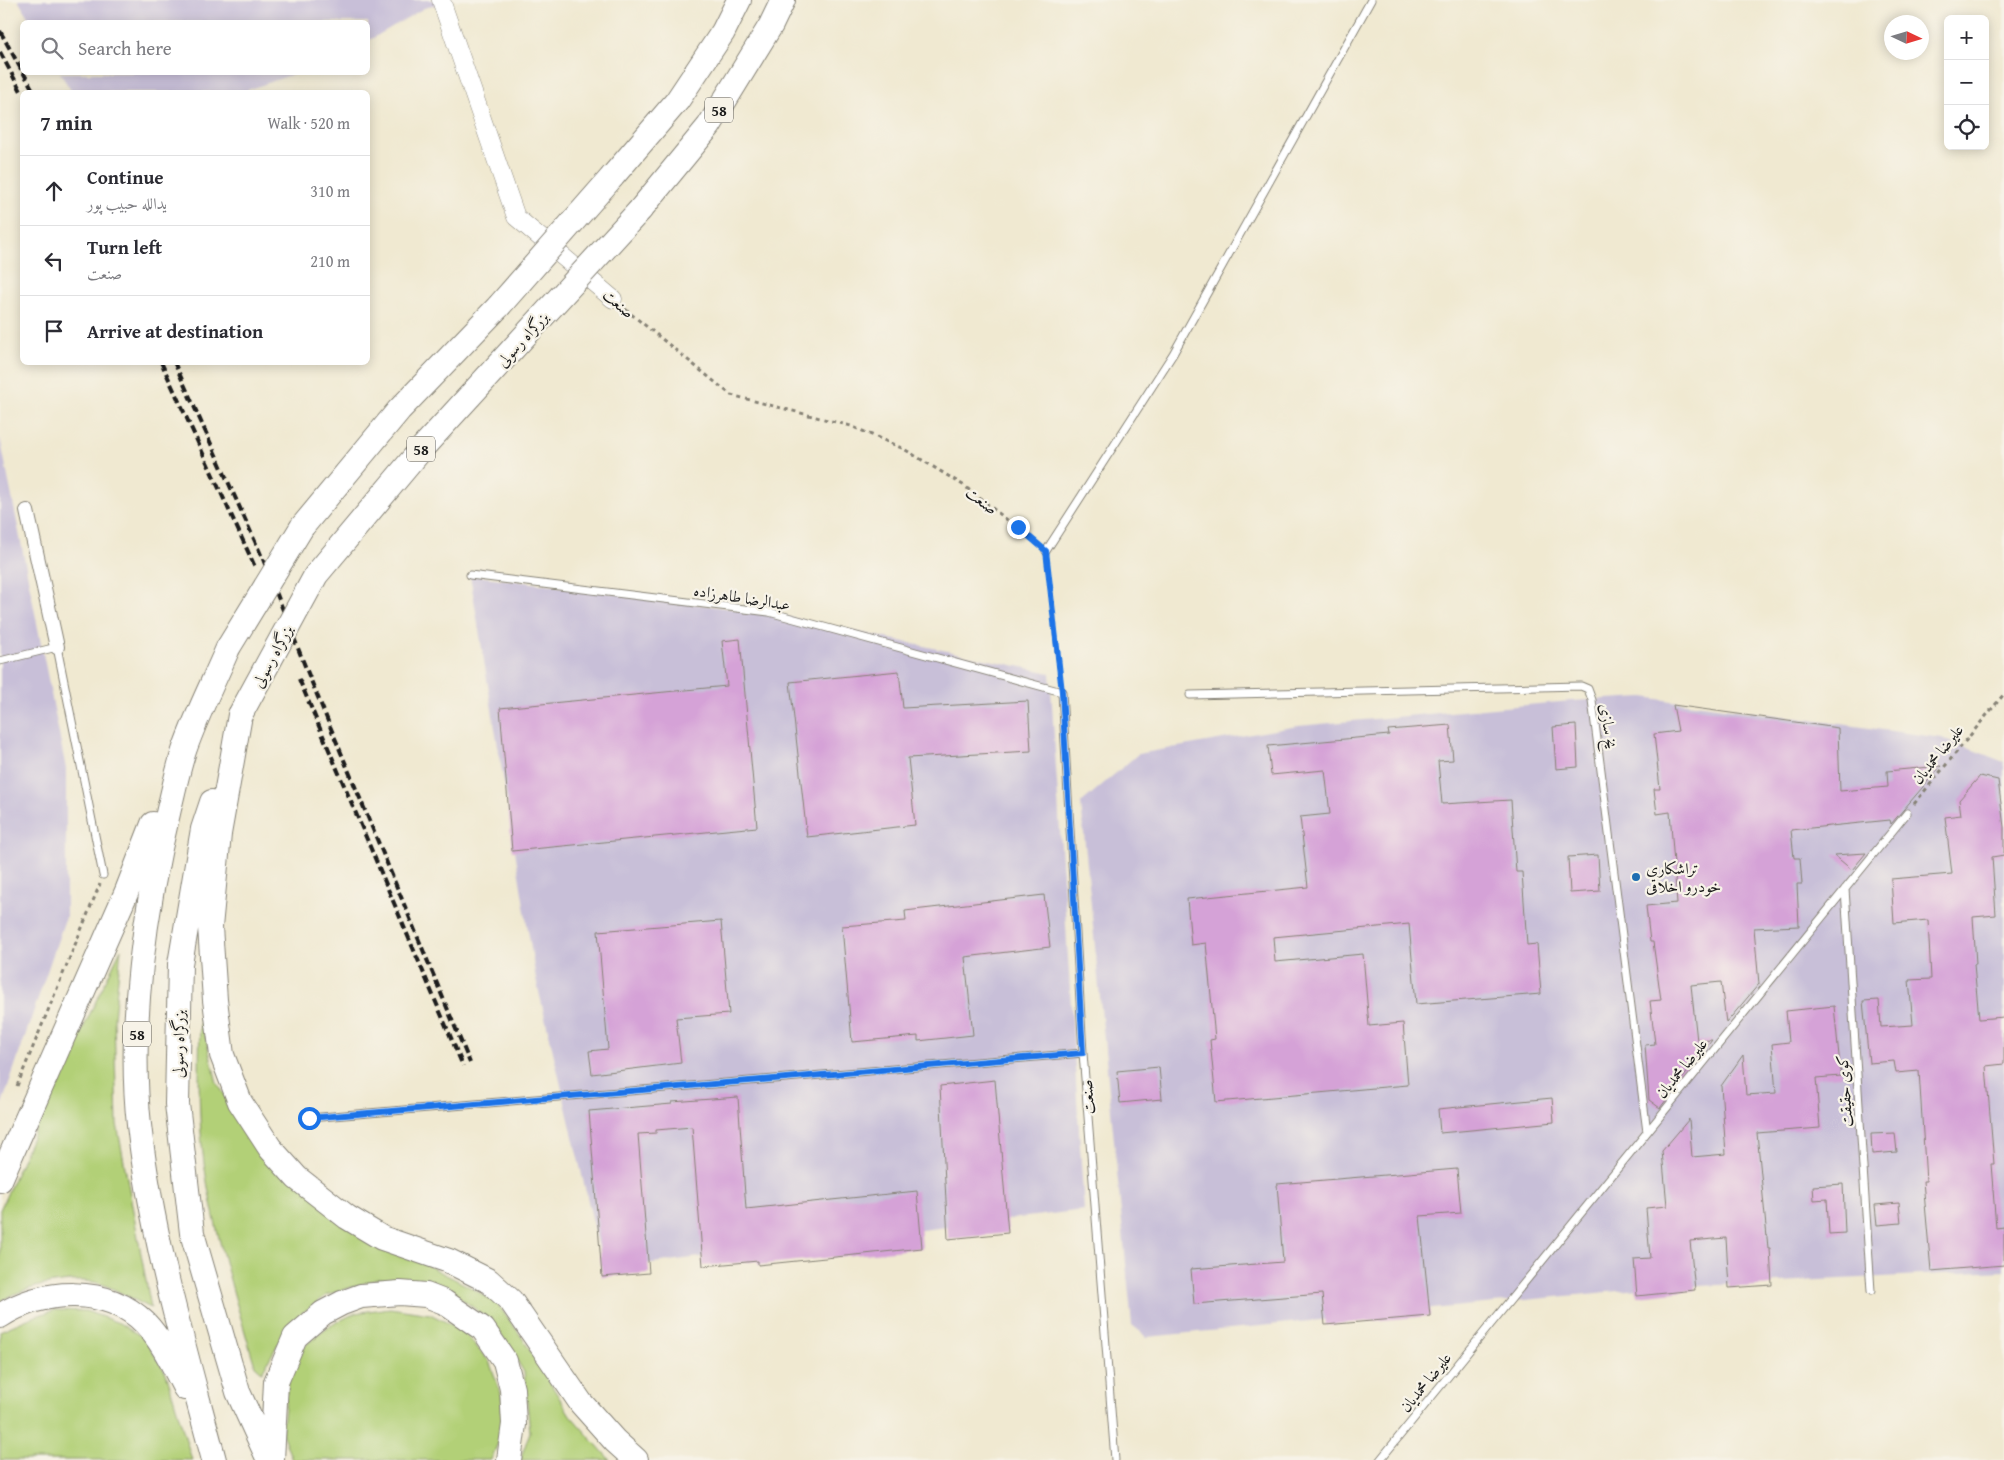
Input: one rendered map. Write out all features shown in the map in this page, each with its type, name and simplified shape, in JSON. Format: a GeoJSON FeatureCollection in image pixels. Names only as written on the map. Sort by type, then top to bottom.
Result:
{"type":"FeatureCollection","features":[{"type":"Feature","properties":{"kind":"highway","name":"58"},"geometry":{"type":"LineString","coordinates":[[214,1460],[166,1277],[151,1202],[139,1124],[136,1052],[141,963],[156,864],[185,749],[228,648],[302,527],[399,410],[499,306],[677,100],[723,32],[739,0]]}},
{"type":"Feature","properties":{"kind":"highway","name":"بزرگراه رسولی"},"geometry":{"type":"LineString","coordinates":[[270,1460],[238,1392],[192,1233],[178,1104],[180,964],[203,829],[240,715],[316,575],[424,446],[640,210],[709,126],[771,25],[783,0]]}},
{"type":"Feature","properties":{"kind":"highway"},"geometry":{"type":"LineString","coordinates":[[240,715],[219,834],[210,927],[215,1000],[222,1055],[240,1102],[270,1148],[297,1178],[347,1217],[382,1238],[449,1260],[489,1281],[511,1300],[581,1403],[615,1441],[636,1460]]}},
{"type":"Feature","properties":{"kind":"highway"},"geometry":{"type":"LineString","coordinates":[[0,1180],[126,891],[185,749]]}},
{"type":"Feature","properties":{"kind":"highway"},"geometry":{"type":"LineString","coordinates":[[270,1460],[276,1382],[295,1337],[323,1313],[342,1302],[361,1296],[400,1293],[426,1295],[444,1302],[483,1329],[505,1361],[512,1389],[514,1424],[509,1460]]}},
{"type":"Feature","properties":{"kind":"highway"},"geometry":{"type":"LineString","coordinates":[[0,1316],[24,1303],[53,1296],[84,1295],[102,1299],[130,1312],[144,1322],[163,1346],[205,1426]]}},
{"type":"Feature","properties":{"kind":"street","name":"صنعت"},"geometry":{"type":"LineString","coordinates":[[441,0],[516,217],[613,299]]}},
{"type":"Feature","properties":{"kind":"street"},"geometry":{"type":"LineString","coordinates":[[27,511],[57,647]]}},
{"type":"Feature","properties":{"kind":"lane"},"geometry":{"type":"LineString","coordinates":[[1046,551],[1173,354],[1371,0]]}},
{"type":"Feature","properties":{"kind":"lane","name":"عبدالرضا طاهرزاده"},"geometry":{"type":"LineString","coordinates":[[470,574],[769,612],[1062,692]]}},
{"type":"Feature","properties":{"kind":"lane"},"geometry":{"type":"LineString","coordinates":[[0,661],[57,647],[104,875]]}},
{"type":"Feature","properties":{"kind":"lane","name":"یخ سازی"},"geometry":{"type":"LineString","coordinates":[[1190,696],[1581,686],[1588,689],[1592,700],[1647,1132]]}},
{"type":"Feature","properties":{"kind":"lane","name":"صنعت"},"geometry":{"type":"LineString","coordinates":[[1062,692],[1083,1053],[1115,1460]]}},
{"type":"Feature","properties":{"kind":"lane","name":"علیرضا محمدیان"},"geometry":{"type":"LineString","coordinates":[[1380,1460],[1907,813]]}},
{"type":"Feature","properties":{"kind":"lane","name":"کوی حقیقت"},"geometry":{"type":"LineString","coordinates":[[1845,889],[1871,1291]]}},
{"type":"Feature","properties":{"kind":"lane"},"geometry":{"type":"LineString","coordinates":[[309,1118],[1083,1053]]}},
{"type":"Feature","properties":{"kind":"path","name":"صنعت"},"geometry":{"type":"LineString","coordinates":[[613,299],[731,395],[851,426],[904,449],[963,485],[1046,551]]}},
{"type":"Feature","properties":{"kind":"path"},"geometry":{"type":"LineString","coordinates":[[1046,551],[1062,692]]}},
{"type":"Feature","properties":{"kind":"path","name":"علیرضا محمدیان"},"geometry":{"type":"LineString","coordinates":[[1907,813],[2004,694]]}},
{"type":"Feature","properties":{"kind":"path"},"geometry":{"type":"LineString","coordinates":[[15,1092],[104,875]]}},
{"type":"Feature","properties":{"kind":"shaded area"},"geometry":{"type":"Polygon","coordinates":[[[18,0],[453,0],[424,8],[370,40],[370,20],[30,20],[18,0]]]}},
{"type":"Feature","properties":{"kind":"shaded area"},"geometry":{"type":"Polygon","coordinates":[[[61,75],[290,75],[248,90],[71,90],[61,75]]]}},
{"type":"Feature","properties":{"kind":"shaded area"},"geometry":{"type":"Polygon","coordinates":[[[0,437],[66,769],[66,916],[0,1110],[0,437]]]}},
{"type":"Feature","properties":{"kind":"shaded area"},"geometry":{"type":"Polygon","coordinates":[[[470,575],[779,615],[1050,673],[1084,1210],[604,1269],[536,979],[470,575]]]}},
{"type":"Feature","properties":{"kind":"shaded area"},"geometry":{"type":"Polygon","coordinates":[[[1643,697],[1942,738],[2004,762],[2004,1271],[1638,1289],[1147,1337],[1132,1325],[1081,803],[1138,754],[1298,726],[1571,701],[1643,697]]]}},
{"type":"Feature","properties":{"kind":"green space"},"geometry":{"type":"Polygon","coordinates":[[[121,949],[114,1018],[117,1124],[151,1308],[110,1288],[87,1281],[47,1284],[21,1292],[0,1302],[0,1210],[50,1097],[121,949]]]}},
{"type":"Feature","properties":{"kind":"green space"},"geometry":{"type":"Polygon","coordinates":[[[200,1015],[217,1083],[246,1128],[405,1254],[497,1303],[521,1336],[570,1415],[610,1460],[520,1460],[530,1432],[524,1372],[495,1324],[458,1296],[430,1282],[377,1279],[327,1295],[291,1321],[262,1372],[255,1366],[222,1251],[207,1182],[200,1119],[200,1015]]]}},
{"type":"Feature","properties":{"kind":"green space"},"geometry":{"type":"Polygon","coordinates":[[[390,1308],[430,1314],[462,1330],[489,1361],[502,1396],[502,1433],[491,1460],[292,1460],[282,1433],[288,1381],[303,1347],[326,1328],[355,1313],[390,1308]]]}},
{"type":"Feature","properties":{"kind":"green space"},"geometry":{"type":"Polygon","coordinates":[[[55,1310],[86,1311],[119,1323],[144,1338],[166,1373],[192,1460],[0,1460],[0,1331],[55,1310]]]}},
{"type":"Feature","properties":{"kind":"building"},"geometry":{"type":"Polygon","coordinates":[[[740,639],[757,827],[512,851],[500,708],[727,686],[722,641],[740,639]]]}},
{"type":"Feature","properties":{"kind":"building"},"geometry":{"type":"Polygon","coordinates":[[[899,671],[903,708],[1028,701],[1031,751],[908,758],[915,825],[807,837],[790,682],[899,671]]]}},
{"type":"Feature","properties":{"kind":"building"},"geometry":{"type":"Polygon","coordinates":[[[1673,705],[1838,728],[1840,791],[1888,787],[1887,771],[1941,766],[1891,824],[1890,820],[1791,830],[1794,858],[1800,858],[1802,884],[1797,884],[1799,926],[1754,928],[1759,984],[1726,1023],[1721,982],[1691,985],[1697,1041],[1712,1040],[1660,1108],[1649,1100],[1645,1045],[1655,1044],[1650,1001],[1661,1000],[1653,942],[1650,942],[1646,906],[1677,903],[1670,812],[1657,814],[1654,789],[1660,789],[1654,734],[1678,731],[1673,705]]]}},
{"type":"Feature","properties":{"kind":"building"},"geometry":{"type":"Polygon","coordinates":[[[1450,725],[1453,760],[1438,761],[1442,804],[1511,800],[1516,872],[1522,872],[1527,945],[1537,944],[1541,994],[1416,1004],[1409,924],[1273,937],[1275,962],[1363,954],[1369,1026],[1403,1023],[1408,1085],[1216,1102],[1210,1040],[1215,1039],[1206,943],[1191,945],[1187,899],[1308,887],[1300,817],[1330,814],[1325,770],[1271,775],[1268,746],[1389,735],[1388,730],[1450,725]]]}},
{"type":"Feature","properties":{"kind":"building"},"geometry":{"type":"Polygon","coordinates":[[[1576,725],[1578,767],[1556,769],[1553,727],[1576,725]]]}},
{"type":"Feature","properties":{"kind":"building"},"geometry":{"type":"Polygon","coordinates":[[[1980,776],[1998,780],[2004,827],[2004,855],[1992,857],[1996,915],[1973,917],[1976,964],[1974,964],[1979,1019],[2004,1017],[2004,1064],[1986,1066],[1994,1164],[1991,1164],[1996,1228],[2004,1227],[2004,1265],[1931,1271],[1923,1181],[1926,1181],[1919,1071],[1896,1073],[1894,1061],[1869,1063],[1863,1001],[1879,1000],[1881,1027],[1913,1025],[1909,980],[1931,979],[1928,920],[1894,923],[1891,879],[1952,874],[1945,817],[1961,815],[1959,800],[1980,776]]]}},
{"type":"Feature","properties":{"kind":"building"},"geometry":{"type":"Polygon","coordinates":[[[1866,853],[1852,870],[1834,855],[1866,853]]]}},
{"type":"Feature","properties":{"kind":"building"},"geometry":{"type":"Polygon","coordinates":[[[1598,855],[1600,891],[1570,893],[1568,857],[1598,855]]]}},
{"type":"Feature","properties":{"kind":"building"},"geometry":{"type":"Polygon","coordinates":[[[1044,895],[1050,947],[965,957],[973,1035],[918,1041],[918,1036],[852,1042],[842,926],[906,921],[905,911],[1044,895]]]}},
{"type":"Feature","properties":{"kind":"building"},"geometry":{"type":"Polygon","coordinates":[[[721,921],[729,1014],[676,1018],[681,1063],[592,1074],[589,1051],[608,1049],[598,931],[721,921]]]}},
{"type":"Feature","properties":{"kind":"building"},"geometry":{"type":"Polygon","coordinates":[[[1834,1006],[1841,1076],[1816,1078],[1820,1128],[1757,1133],[1768,1248],[1770,1248],[1772,1285],[1729,1288],[1726,1238],[1690,1241],[1695,1290],[1637,1296],[1634,1259],[1650,1258],[1646,1208],[1667,1206],[1662,1151],[1689,1119],[1692,1157],[1726,1154],[1721,1086],[1743,1055],[1746,1095],[1776,1093],[1772,1044],[1789,1042],[1786,1011],[1834,1006]]]}},
{"type":"Feature","properties":{"kind":"building"},"geometry":{"type":"Polygon","coordinates":[[[1159,1067],[1162,1099],[1120,1103],[1117,1071],[1159,1067]]]}},
{"type":"Feature","properties":{"kind":"building"},"geometry":{"type":"Polygon","coordinates":[[[995,1080],[1008,1233],[948,1239],[940,1086],[995,1080]]]}},
{"type":"Feature","properties":{"kind":"building"},"geometry":{"type":"Polygon","coordinates":[[[738,1097],[746,1209],[917,1191],[922,1248],[758,1265],[758,1261],[703,1266],[692,1127],[656,1130],[656,1133],[638,1134],[649,1273],[602,1277],[589,1111],[738,1097]]]}},
{"type":"Feature","properties":{"kind":"building"},"geometry":{"type":"Polygon","coordinates":[[[1552,1098],[1554,1122],[1440,1133],[1438,1109],[1552,1098]]]}},
{"type":"Feature","properties":{"kind":"building"},"geometry":{"type":"Polygon","coordinates":[[[1895,1133],[1897,1152],[1872,1154],[1871,1134],[1895,1133]]]}},
{"type":"Feature","properties":{"kind":"building"},"geometry":{"type":"Polygon","coordinates":[[[1457,1169],[1461,1213],[1420,1216],[1430,1316],[1325,1325],[1322,1294],[1194,1304],[1191,1269],[1283,1262],[1277,1184],[1457,1169]]]}},
{"type":"Feature","properties":{"kind":"building"},"geometry":{"type":"Polygon","coordinates":[[[1843,1184],[1845,1233],[1829,1234],[1827,1199],[1814,1200],[1813,1186],[1843,1184]]]}},
{"type":"Feature","properties":{"kind":"building"},"geometry":{"type":"Polygon","coordinates":[[[1899,1203],[1901,1223],[1877,1225],[1875,1205],[1899,1203]]]}},
{"type":"Feature","properties":{"kind":"railway"},"geometry":{"type":"LineString","coordinates":[[0,31],[20,67]]}},
{"type":"Feature","properties":{"kind":"railway"},"geometry":{"type":"LineString","coordinates":[[0,52],[20,90]]}},
{"type":"Feature","properties":{"kind":"railway"},"geometry":{"type":"LineString","coordinates":[[25,75],[33,90]]}},
{"type":"Feature","properties":{"kind":"railway"},"geometry":{"type":"LineString","coordinates":[[162,365],[256,569]]}},
{"type":"Feature","properties":{"kind":"railway"},"geometry":{"type":"LineString","coordinates":[[175,365],[263,559],[305,666],[470,1063]]}},
{"type":"Feature","properties":{"kind":"railway"},"geometry":{"type":"LineString","coordinates":[[299,679],[463,1066]]}},
{"type":"Feature","properties":{"kind":"place","name":"تراشکاری خودرو اخلاقی"},"geometry":{"type":"Point","coordinates":[1636,877]}},
{"type":"Feature","properties":{"kind":"route"},"geometry":{"type":"LineString","coordinates":[[309,1118],[1083,1053],[1062,692],[1046,551],[1018,527]]}}]}
